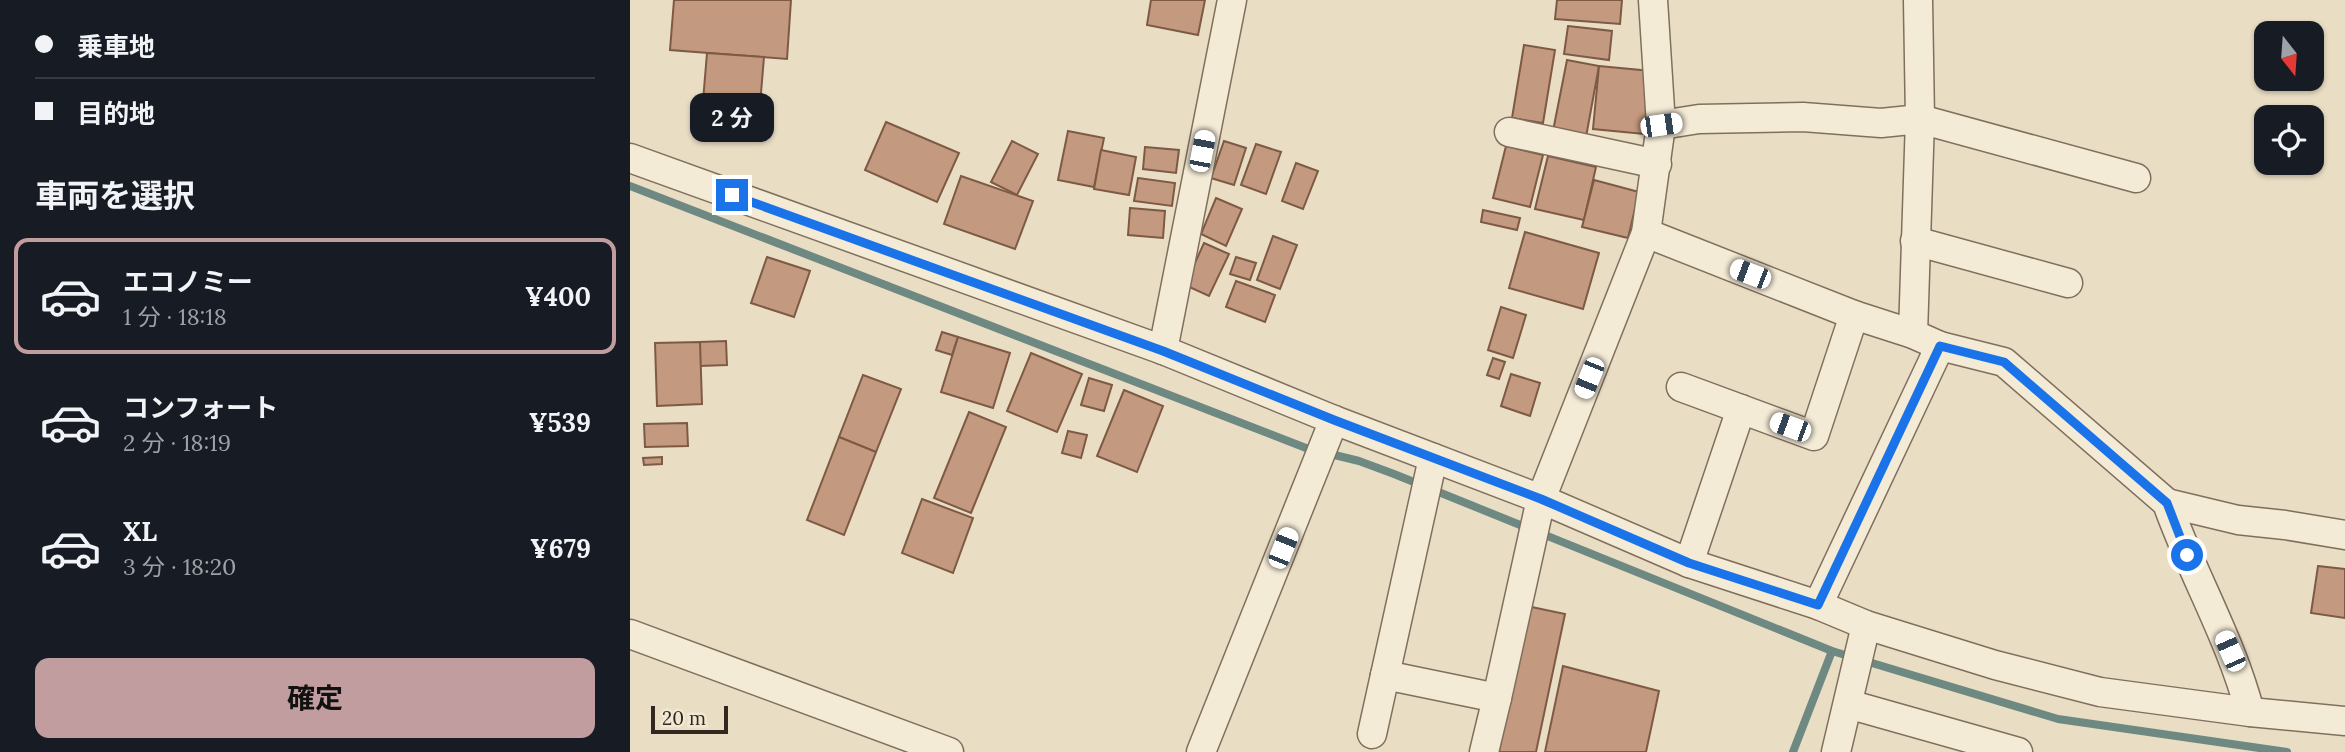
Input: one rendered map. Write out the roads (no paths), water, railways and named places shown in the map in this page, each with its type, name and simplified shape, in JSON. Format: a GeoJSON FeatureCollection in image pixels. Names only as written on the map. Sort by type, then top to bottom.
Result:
{"type":"FeatureCollection","features":[{"type":"Feature","properties":{"kind":"street"},"geometry":{"type":"LineString","coordinates":[[1163,351],[1232,0]]}},
{"type":"Feature","properties":{"kind":"street"},"geometry":{"type":"LineString","coordinates":[[1484,752],[1541,499],[1646,233],[1661,125],[1653,0]]}},
{"type":"Feature","properties":{"kind":"street"},"geometry":{"type":"LineString","coordinates":[[1913,334],[1920,119],[1918,0]]}},
{"type":"Feature","properties":{"kind":"street"},"geometry":{"type":"LineString","coordinates":[[1661,125],[1699,119],[1803,117],[1881,123],[1920,119],[2136,178]]}},
{"type":"Feature","properties":{"kind":"street"},"geometry":{"type":"LineString","coordinates":[[1509,132],[1657,163]]}},
{"type":"Feature","properties":{"kind":"street"},"geometry":{"type":"LineString","coordinates":[[630,158],[1163,351],[1541,499],[1689,563],[1818,605],[1866,625],[1995,666],[2100,692],[2250,712],[2345,721]]}},
{"type":"Feature","properties":{"kind":"street"},"geometry":{"type":"LineString","coordinates":[[1646,233],[1940,346],[2004,362],[2167,503],[2238,520],[2345,535]]}},
{"type":"Feature","properties":{"kind":"street"},"geometry":{"type":"LineString","coordinates":[[1915,242],[2068,282]]}},
{"type":"Feature","properties":{"kind":"street"},"geometry":{"type":"LineString","coordinates":[[1681,387],[1814,436],[1854,315]]}},
{"type":"Feature","properties":{"kind":"street"},"geometry":{"type":"LineString","coordinates":[[1818,605],[1940,346]]}},
{"type":"Feature","properties":{"kind":"street"},"geometry":{"type":"LineString","coordinates":[[1689,563],[1741,409]]}},
{"type":"Feature","properties":{"kind":"street"},"geometry":{"type":"LineString","coordinates":[[1201,752],[1334,420]]}},
{"type":"Feature","properties":{"kind":"street"},"geometry":{"type":"LineString","coordinates":[[1372,734],[1433,458]]}},
{"type":"Feature","properties":{"kind":"street"},"geometry":{"type":"LineString","coordinates":[[2167,503],[2240,674],[2250,712]]}},
{"type":"Feature","properties":{"kind":"street"},"geometry":{"type":"LineString","coordinates":[[1836,752],[1866,625]]}},
{"type":"Feature","properties":{"kind":"street"},"geometry":{"type":"LineString","coordinates":[[630,634],[949,752]]}},
{"type":"Feature","properties":{"kind":"street"},"geometry":{"type":"LineString","coordinates":[[1385,675],[1497,698]]}},
{"type":"Feature","properties":{"kind":"street"},"geometry":{"type":"LineString","coordinates":[[1848,704],[2018,752]]}},
{"type":"Feature","properties":{"kind":"waterway"},"geometry":{"type":"LineString","coordinates":[[630,186],[1306,448],[1359,461],[1394,474],[1832,651],[2058,719],[2287,752]]}},
{"type":"Feature","properties":{"kind":"waterway"},"geometry":{"type":"LineString","coordinates":[[1793,752],[1832,651]]}}]}
